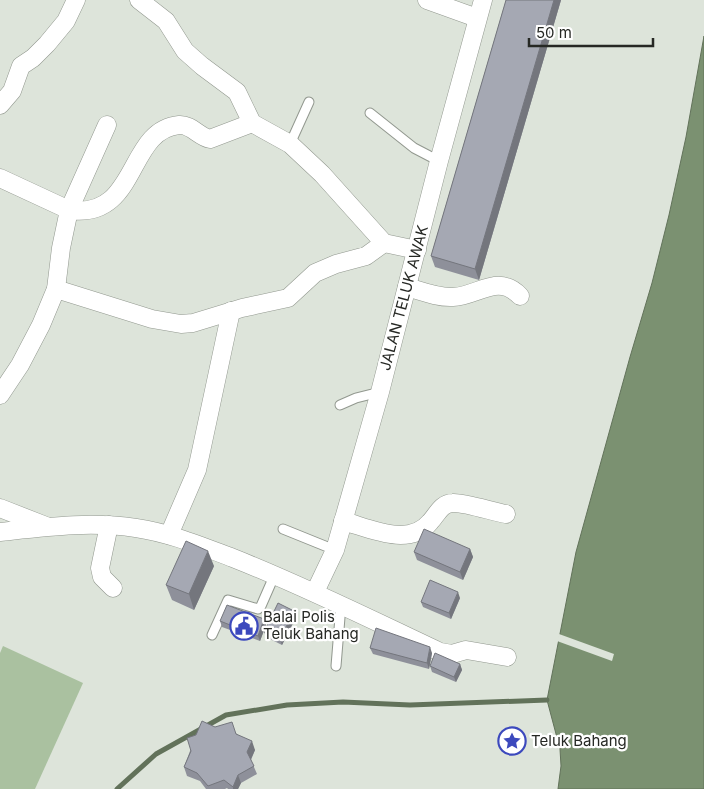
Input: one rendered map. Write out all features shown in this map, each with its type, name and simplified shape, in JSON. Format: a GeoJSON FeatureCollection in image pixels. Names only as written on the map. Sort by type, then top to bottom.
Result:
{"type":"FeatureCollection","features":[{"type":"Feature","properties":{"kind":"street"},"geometry":{"type":"LineString","coordinates":[[0,105],[12,91],[21,66],[34,58],[47,44],[66,21],[76,0]]}},
{"type":"Feature","properties":{"kind":"street"},"geometry":{"type":"LineString","coordinates":[[139,0],[166,21],[186,51],[202,66],[237,92],[252,123],[290,144],[322,174],[384,243],[417,250]]}},
{"type":"Feature","properties":{"kind":"street"},"geometry":{"type":"LineString","coordinates":[[427,0],[477,18]]}},
{"type":"Feature","properties":{"kind":"street","name":"JALAN TELUK AWAK"},"geometry":{"type":"LineString","coordinates":[[315,592],[335,550],[380,392],[439,161],[483,0]]}},
{"type":"Feature","properties":{"kind":"street"},"geometry":{"type":"LineString","coordinates":[[0,178],[69,210],[79,212],[95,209],[113,198],[148,144],[163,130],[184,126],[206,138],[212,139],[252,123]]}},
{"type":"Feature","properties":{"kind":"street"},"geometry":{"type":"LineString","coordinates":[[0,395],[20,366],[42,325],[56,288],[69,210],[107,125]]}},
{"type":"Feature","properties":{"kind":"street"},"geometry":{"type":"LineString","coordinates":[[56,288],[152,319],[193,323],[231,311],[288,298],[315,273],[336,264],[366,256],[384,243]]}},
{"type":"Feature","properties":{"kind":"street"},"geometry":{"type":"LineString","coordinates":[[407,286],[450,298],[490,287],[506,286],[513,289],[520,296]]}},
{"type":"Feature","properties":{"kind":"street"},"geometry":{"type":"LineString","coordinates":[[169,535],[197,470],[231,311]]}},
{"type":"Feature","properties":{"kind":"street"},"geometry":{"type":"LineString","coordinates":[[343,521],[388,534],[403,536],[428,526],[444,506],[454,502],[506,514]]}},
{"type":"Feature","properties":{"kind":"street"},"geometry":{"type":"LineString","coordinates":[[0,508],[47,526]]}},
{"type":"Feature","properties":{"kind":"street"},"geometry":{"type":"LineString","coordinates":[[0,532],[47,526],[84,524],[136,528],[169,535],[274,574],[440,652],[452,654],[466,650],[508,657]]}},
{"type":"Feature","properties":{"kind":"street"},"geometry":{"type":"LineString","coordinates":[[109,525],[100,568],[102,577],[113,588]]}},
{"type":"Feature","properties":{"kind":"lane"},"geometry":{"type":"LineString","coordinates":[[290,144],[309,102]]}},
{"type":"Feature","properties":{"kind":"lane"},"geometry":{"type":"LineString","coordinates":[[370,113],[414,148],[439,161]]}},
{"type":"Feature","properties":{"kind":"lane"},"geometry":{"type":"LineString","coordinates":[[340,405],[356,398],[380,392]]}},
{"type":"Feature","properties":{"kind":"lane"},"geometry":{"type":"LineString","coordinates":[[283,529],[335,550]]}},
{"type":"Feature","properties":{"kind":"lane"},"geometry":{"type":"LineString","coordinates":[[212,635],[228,600],[258,609],[274,574]]}},
{"type":"Feature","properties":{"kind":"lane"},"geometry":{"type":"LineString","coordinates":[[336,666],[341,605]]}},
{"type":"Feature","properties":{"kind":"shaded area"},"geometry":{"type":"Polygon","coordinates":[[[704,36],[704,789],[558,789],[561,766],[560,749],[547,700],[576,552],[652,283],[669,215],[686,137],[704,36]]]}},
{"type":"Feature","properties":{"kind":"shaded area"},"geometry":{"type":"Polygon","coordinates":[[[3,646],[83,683],[35,789],[0,789],[0,653],[3,646]]]}},
{"type":"Feature","properties":{"kind":"pier"},"geometry":{"type":"Polygon","coordinates":[[[559,634],[614,654],[612,661],[557,641],[559,634]]]}},
{"type":"Feature","properties":{"kind":"building"},"geometry":{"type":"Polygon","coordinates":[[[506,0],[554,0],[475,269],[431,256],[506,0]]]}},
{"type":"Feature","properties":{"kind":"building"},"geometry":{"type":"Polygon","coordinates":[[[424,529],[470,549],[460,572],[414,552],[424,529]]]}},
{"type":"Feature","properties":{"kind":"building"},"geometry":{"type":"Polygon","coordinates":[[[186,541],[208,551],[189,594],[166,585],[186,541]]]}},
{"type":"Feature","properties":{"kind":"building"},"geometry":{"type":"Polygon","coordinates":[[[430,580],[458,592],[449,613],[421,602],[430,580]]]}},
{"type":"Feature","properties":{"kind":"building"},"geometry":{"type":"Polygon","coordinates":[[[278,603],[294,611],[280,639],[264,632],[278,603]]]}},
{"type":"Feature","properties":{"kind":"building","name":"Balai Polis Teluk Bahang"},"geometry":{"type":"Polygon","coordinates":[[[227,605],[264,619],[258,636],[220,621],[227,605]]]}},
{"type":"Feature","properties":{"kind":"building"},"geometry":{"type":"Polygon","coordinates":[[[376,628],[430,647],[427,663],[370,648],[376,628]]]}},
{"type":"Feature","properties":{"kind":"building"},"geometry":{"type":"Polygon","coordinates":[[[435,653],[460,664],[454,677],[430,666],[435,653]]]}},
{"type":"Feature","properties":{"kind":"building"},"geometry":{"type":"Polygon","coordinates":[[[202,721],[215,727],[232,722],[236,734],[252,741],[247,752],[254,766],[238,775],[233,787],[224,780],[208,786],[197,773],[184,767],[191,751],[187,738],[196,735],[202,721]]]}},
{"type":"Feature","properties":{"kind":"waterway"},"geometry":{"type":"LineString","coordinates":[[117,789],[156,754],[226,715],[287,705],[343,702],[410,705],[547,700]]}},
{"type":"Feature","properties":{"kind":"place","name":"Balai Polis Teluk Bahang"},"geometry":{"type":"Point","coordinates":[244,626]}},
{"type":"Feature","properties":{"kind":"place","name":"Teluk Bahang"},"geometry":{"type":"Point","coordinates":[512,741]}}]}
